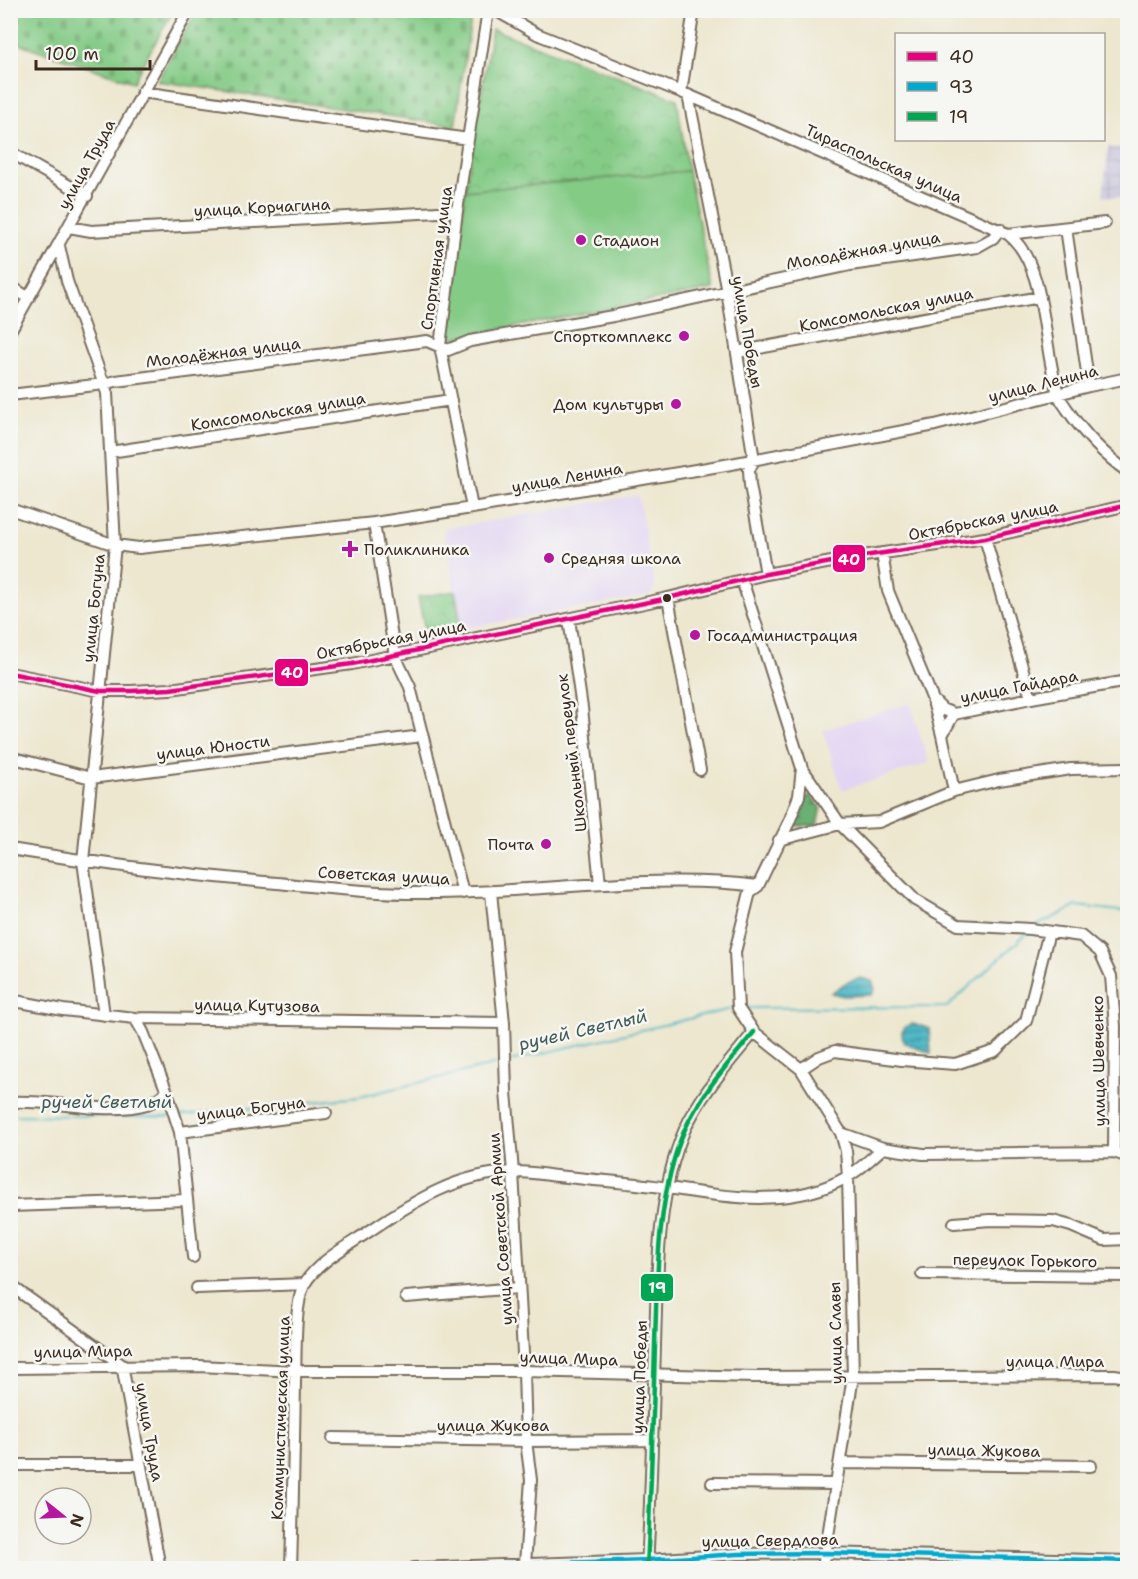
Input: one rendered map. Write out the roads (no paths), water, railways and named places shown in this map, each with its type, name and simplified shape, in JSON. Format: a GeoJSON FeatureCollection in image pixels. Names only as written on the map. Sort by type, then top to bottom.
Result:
{"type":"FeatureCollection","features":[{"type":"Feature","properties":{"kind":"street","name":"улица Труда"},"geometry":{"type":"LineString","coordinates":[[10,331],[189,10]]}},
{"type":"Feature","properties":{"kind":"street","name":"Спортивная улица"},"geometry":{"type":"LineString","coordinates":[[472,508],[440,346],[457,211],[488,10]]}},
{"type":"Feature","properties":{"kind":"street","name":"Тираспольская улица"},"geometry":{"type":"LineString","coordinates":[[495,10],[537,34],[685,93],[1014,238],[1025,256],[1040,297],[1058,395],[1080,428],[1128,472]]}},
{"type":"Feature","properties":{"kind":"street"},"geometry":{"type":"LineString","coordinates":[[685,93],[694,10]]}},
{"type":"Feature","properties":{"kind":"street"},"geometry":{"type":"LineString","coordinates":[[142,92],[468,139]]}},
{"type":"Feature","properties":{"kind":"street","name":"улица Победы"},"geometry":{"type":"LineString","coordinates":[[685,93],[727,291],[754,460],[749,470],[750,485],[766,574]]}},
{"type":"Feature","properties":{"kind":"street"},"geometry":{"type":"LineString","coordinates":[[10,152],[87,196]]}},
{"type":"Feature","properties":{"kind":"street","name":"улица Корчагина"},"geometry":{"type":"LineString","coordinates":[[69,227],[91,231],[457,211]]}},
{"type":"Feature","properties":{"kind":"street"},"geometry":{"type":"LineString","coordinates":[[1004,232],[1105,223]]}},
{"type":"Feature","properties":{"kind":"street"},"geometry":{"type":"LineString","coordinates":[[1066,228],[1089,386]]}},
{"type":"Feature","properties":{"kind":"street","name":"Молодёжная улица"},"geometry":{"type":"LineString","coordinates":[[10,395],[427,341],[448,350],[470,341],[610,317],[850,265],[976,247],[1004,232]]}},
{"type":"Feature","properties":{"kind":"street","name":"улица Богуна"},"geometry":{"type":"LineString","coordinates":[[59,246],[67,281],[107,393],[115,545],[82,861],[104,1015]]}},
{"type":"Feature","properties":{"kind":"street"},"geometry":{"type":"LineString","coordinates":[[10,286],[29,298]]}},
{"type":"Feature","properties":{"kind":"street","name":"Комсомольская улица"},"geometry":{"type":"LineString","coordinates":[[737,352],[957,310],[1040,297]]}},
{"type":"Feature","properties":{"kind":"street","name":"улица Ленина"},"geometry":{"type":"LineString","coordinates":[[10,509],[115,545],[138,548],[374,523],[754,460],[935,425],[1128,378]]}},
{"type":"Feature","properties":{"kind":"street","name":"Комсомольская улица"},"geometry":{"type":"LineString","coordinates":[[110,452],[450,400]]}},
{"type":"Feature","properties":{"kind":"street","name":"Октябрьская улица"},"geometry":{"type":"LineString","coordinates":[[10,673],[100,691],[170,689],[352,664],[668,598],[766,574],[882,553],[985,538],[1128,506]]}},
{"type":"Feature","properties":{"kind":"street"},"geometry":{"type":"LineString","coordinates":[[374,523],[395,656],[410,687],[463,893]]}},
{"type":"Feature","properties":{"kind":"street"},"geometry":{"type":"LineString","coordinates":[[985,538],[1031,698]]}},
{"type":"Feature","properties":{"kind":"street"},"geometry":{"type":"LineString","coordinates":[[882,553],[888,591],[933,700],[954,791]]}},
{"type":"Feature","properties":{"kind":"street"},"geometry":{"type":"LineString","coordinates":[[742,580],[802,768],[840,824]]}},
{"type":"Feature","properties":{"kind":"street"},"geometry":{"type":"LineString","coordinates":[[668,598],[700,770]]}},
{"type":"Feature","properties":{"kind":"street","name":"Школьный переулок"},"geometry":{"type":"LineString","coordinates":[[569,619],[582,708],[600,884]]}},
{"type":"Feature","properties":{"kind":"street","name":"улица Гайдара"},"geometry":{"type":"LineString","coordinates":[[933,700],[942,709],[954,714],[1128,681]]}},
{"type":"Feature","properties":{"kind":"street"},"geometry":{"type":"LineString","coordinates":[[942,735],[954,714]]}},
{"type":"Feature","properties":{"kind":"street","name":"улица Юности"},"geometry":{"type":"LineString","coordinates":[[10,757],[91,778],[422,736]]}},
{"type":"Feature","properties":{"kind":"street"},"geometry":{"type":"LineString","coordinates":[[802,768],[799,796],[758,886],[750,892],[735,952],[738,1008],[754,1032],[801,1069],[841,1133],[883,1148],[923,1154],[1114,1152],[1128,1157]]}},
{"type":"Feature","properties":{"kind":"street"},"geometry":{"type":"LineString","coordinates":[[779,840],[840,824],[879,822],[954,791],[999,780],[1071,769],[1128,768]]}},
{"type":"Feature","properties":{"kind":"street","name":"улица Шевченко"},"geometry":{"type":"LineString","coordinates":[[840,824],[915,900],[958,925],[1081,936],[1100,952],[1111,976],[1114,1026],[1114,1152]]}},
{"type":"Feature","properties":{"kind":"street","name":"Советская улица"},"geometry":{"type":"LineString","coordinates":[[10,849],[82,861],[229,879],[369,892],[463,893],[600,884],[712,882],[758,886]]}},
{"type":"Feature","properties":{"kind":"street","name":"улица Советской Армии"},"geometry":{"type":"LineString","coordinates":[[491,892],[504,1023],[526,1441],[531,1480],[525,1564]]}},
{"type":"Feature","properties":{"kind":"street"},"geometry":{"type":"LineString","coordinates":[[801,1069],[819,1057],[835,1051],[956,1064],[995,1051],[1026,1021],[1049,932]]}},
{"type":"Feature","properties":{"kind":"street","name":"улица Кутузова"},"geometry":{"type":"LineString","coordinates":[[10,1000],[63,1010],[135,1018],[504,1023]]}},
{"type":"Feature","properties":{"kind":"street","name":"улица Богуна"},"geometry":{"type":"LineString","coordinates":[[135,1018],[167,1092],[180,1132],[193,1257]]}},
{"type":"Feature","properties":{"kind":"street","name":"улица Победы"},"geometry":{"type":"LineString","coordinates":[[647,1564],[657,1280],[666,1188],[685,1130],[704,1093],[754,1032]]}},
{"type":"Feature","properties":{"kind":"street"},"geometry":{"type":"LineString","coordinates":[[10,1102],[30,1101],[117,1109],[149,1104],[167,1092]]}},
{"type":"Feature","properties":{"kind":"street","name":"улица Богуна"},"geometry":{"type":"LineString","coordinates":[[180,1132],[326,1113]]}},
{"type":"Feature","properties":{"kind":"street","name":"улица Славы"},"geometry":{"type":"LineString","coordinates":[[823,1569],[854,1376],[848,1177],[846,1151],[841,1133]]}},
{"type":"Feature","properties":{"kind":"street"},"geometry":{"type":"LineString","coordinates":[[197,1288],[304,1284],[333,1256],[418,1199],[453,1183],[513,1172],[666,1188],[713,1196],[759,1199],[790,1196],[820,1189],[848,1177],[883,1148]]}},
{"type":"Feature","properties":{"kind":"street"},"geometry":{"type":"LineString","coordinates":[[10,1206],[187,1200]]}},
{"type":"Feature","properties":{"kind":"street"},"geometry":{"type":"LineString","coordinates":[[954,1224],[990,1220],[1053,1221],[1104,1240],[1128,1239]]}},
{"type":"Feature","properties":{"kind":"street","name":"переулок Горького"},"geometry":{"type":"LineString","coordinates":[[922,1274],[1128,1276]]}},
{"type":"Feature","properties":{"kind":"street","name":"Коммунистическая улица"},"geometry":{"type":"LineString","coordinates":[[291,1569],[295,1371],[300,1299],[304,1284]]}},
{"type":"Feature","properties":{"kind":"street","name":"улица Труда"},"geometry":{"type":"LineString","coordinates":[[10,1285],[122,1365],[160,1569]]}},
{"type":"Feature","properties":{"kind":"street"},"geometry":{"type":"LineString","coordinates":[[406,1297],[518,1288]]}},
{"type":"Feature","properties":{"kind":"street","name":"улица Мира"},"geometry":{"type":"LineString","coordinates":[[10,1368],[122,1365],[295,1371],[524,1371],[654,1376],[1128,1377]]}},
{"type":"Feature","properties":{"kind":"street","name":"улица Жукова"},"geometry":{"type":"LineString","coordinates":[[333,1438],[652,1440]]}},
{"type":"Feature","properties":{"kind":"street","name":"улица Жукова"},"geometry":{"type":"LineString","coordinates":[[840,1463],[1091,1466]]}},
{"type":"Feature","properties":{"kind":"street"},"geometry":{"type":"LineString","coordinates":[[10,1465],[140,1465]]}},
{"type":"Feature","properties":{"kind":"street"},"geometry":{"type":"LineString","coordinates":[[712,1483],[836,1484]]}},
{"type":"Feature","properties":{"kind":"street","name":"улица Свердлова"},"geometry":{"type":"LineString","coordinates":[[414,1569],[525,1564],[647,1564],[738,1554],[825,1553],[1128,1561]]}},
{"type":"Feature","properties":{"kind":"water"},"geometry":{"type":"Polygon","coordinates":[[[861,978],[872,981],[875,989],[871,995],[844,996],[831,993],[847,982],[861,978]]]}},
{"type":"Feature","properties":{"kind":"water"},"geometry":{"type":"Polygon","coordinates":[[[912,1024],[929,1028],[931,1053],[903,1042],[902,1032],[905,1027],[912,1024]]]}},
{"type":"Feature","properties":{"kind":"waterway","name":"ручей Светлый"},"geometry":{"type":"LineString","coordinates":[[1036,926],[1077,906],[1128,912]]}},
{"type":"Feature","properties":{"kind":"waterway","name":"ручей Светлый"},"geometry":{"type":"LineString","coordinates":[[744,1008],[947,1007],[1027,933]]}},
{"type":"Feature","properties":{"kind":"waterway","name":"ручей Светлый"},"geometry":{"type":"LineString","coordinates":[[510,1061],[735,1008]]}},
{"type":"Feature","properties":{"kind":"waterway","name":"ручей Светлый"},"geometry":{"type":"LineString","coordinates":[[179,1116],[359,1097],[501,1063]]}},
{"type":"Feature","properties":{"kind":"waterway","name":"ручей Светлый"},"geometry":{"type":"LineString","coordinates":[[10,1115],[170,1117]]}},
{"type":"Feature","properties":{"kind":"place","name":"Стадион"},"geometry":{"type":"Point","coordinates":[581,240]}},
{"type":"Feature","properties":{"kind":"place","name":"Спорткомплекс"},"geometry":{"type":"Point","coordinates":[684,336]}},
{"type":"Feature","properties":{"kind":"place","name":"Дом культуры"},"geometry":{"type":"Point","coordinates":[676,404]}},
{"type":"Feature","properties":{"kind":"place","name":"Поликлиника"},"geometry":{"type":"Point","coordinates":[350,549]}},
{"type":"Feature","properties":{"kind":"place","name":"Средняя школа"},"geometry":{"type":"Point","coordinates":[549,558]}},
{"type":"Feature","properties":{"kind":"place","name":"Госадминистрация"},"geometry":{"type":"Point","coordinates":[695,635]}},
{"type":"Feature","properties":{"kind":"place","name":"Почта"},"geometry":{"type":"Point","coordinates":[546,844]}}]}
